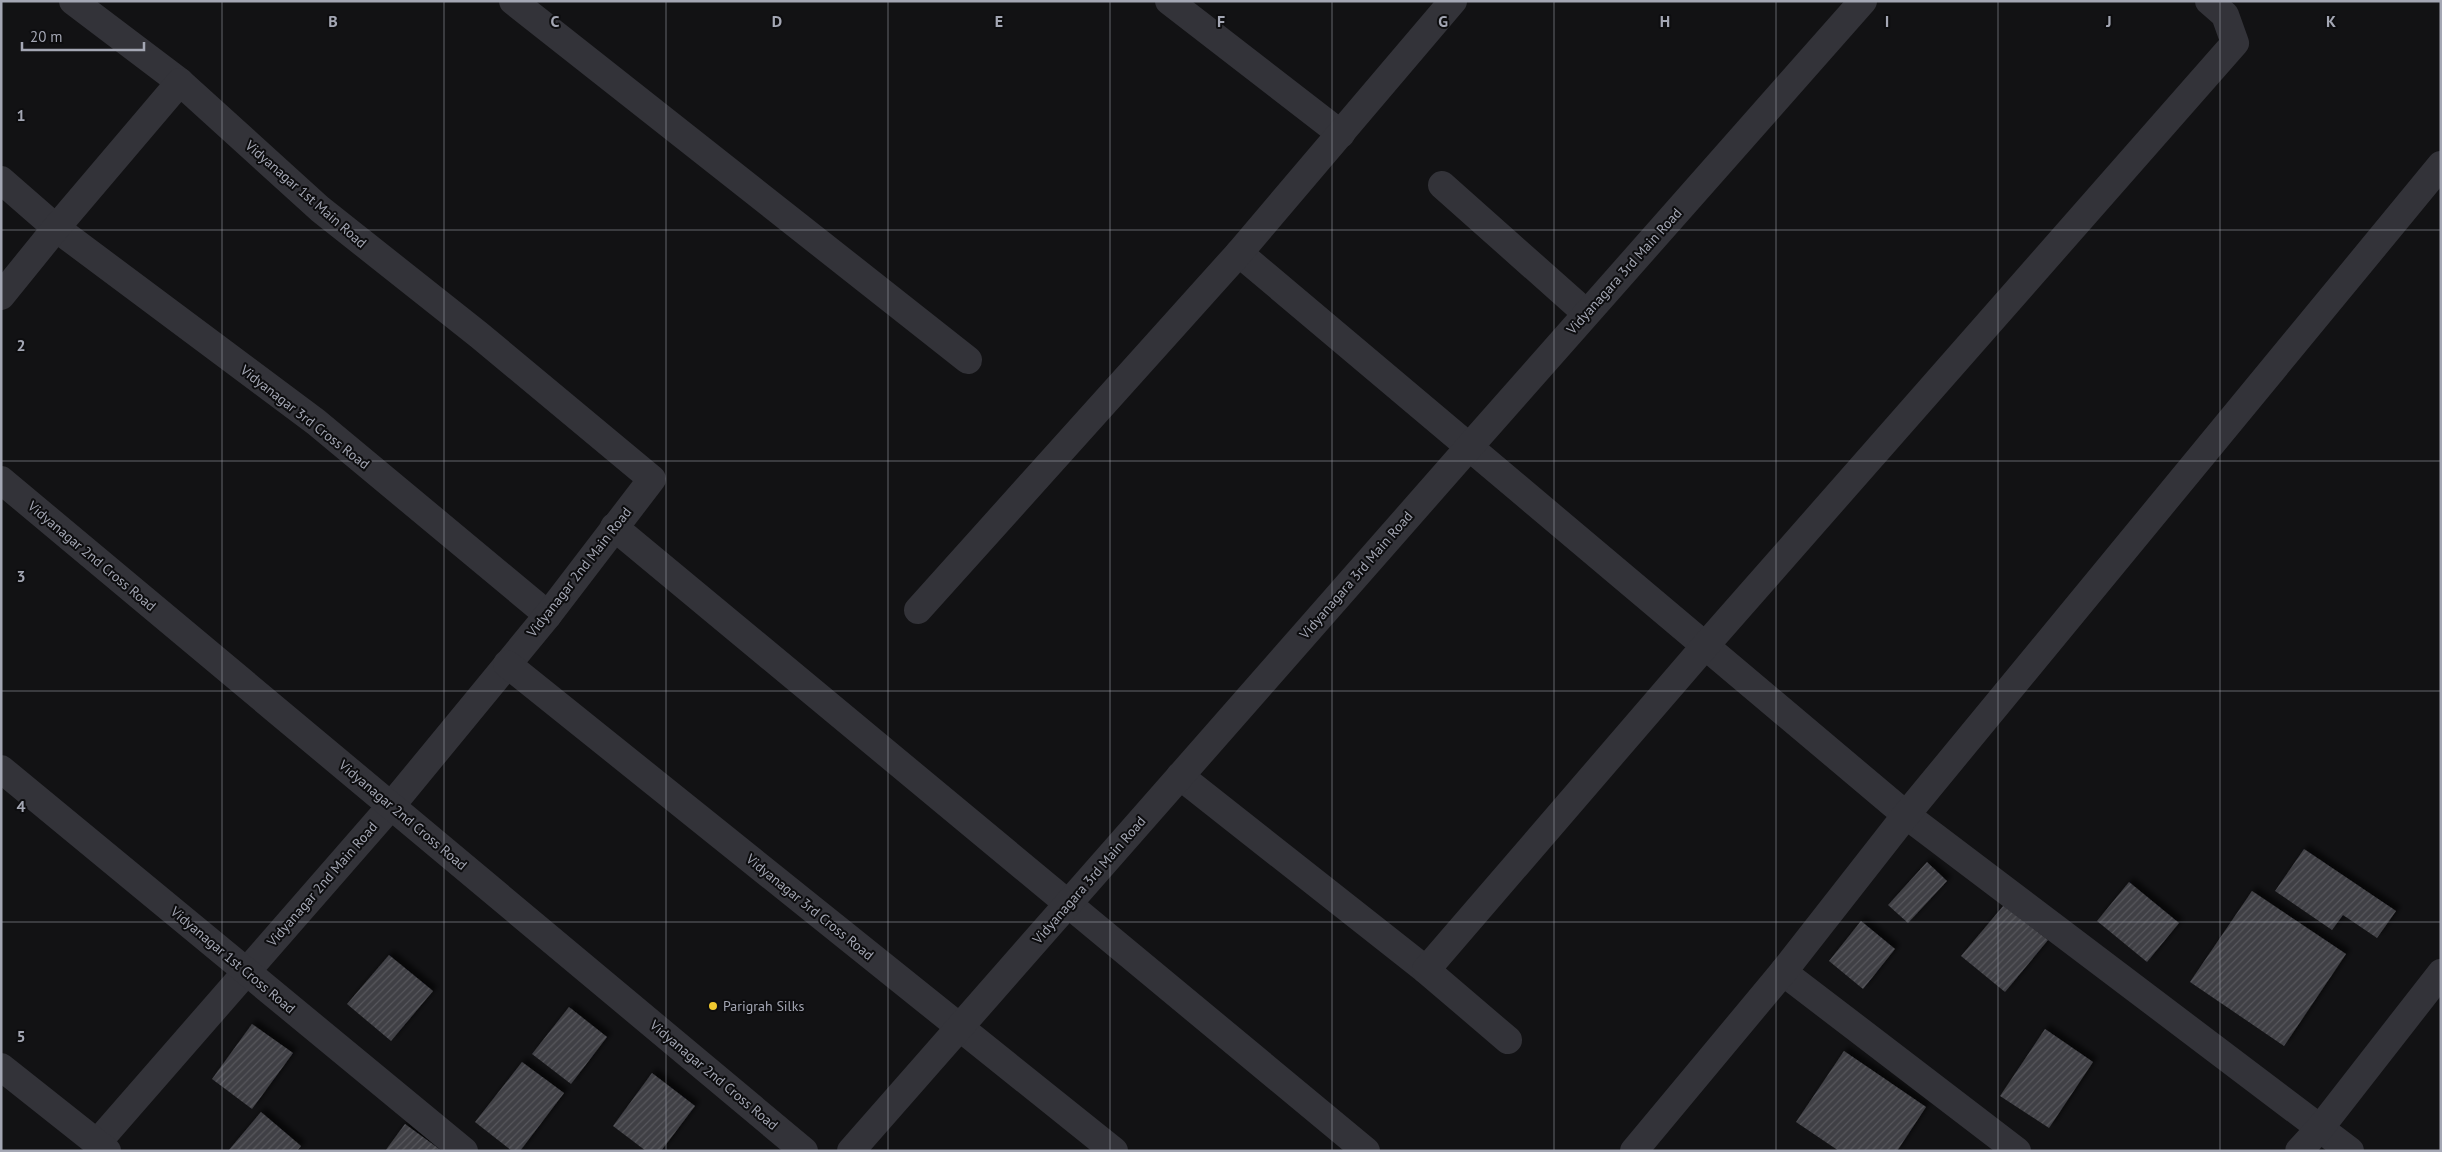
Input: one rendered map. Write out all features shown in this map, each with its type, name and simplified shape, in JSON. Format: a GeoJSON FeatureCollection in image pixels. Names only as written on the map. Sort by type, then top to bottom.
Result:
{"type":"FeatureCollection","features":[{"type":"Feature","properties":{"kind":"street","name":"Vidyanagar 1st Main Road"},"geometry":{"type":"LineString","coordinates":[[73,1],[180,82],[320,209],[478,335],[652,479]]}},
{"type":"Feature","properties":{"kind":"street"},"geometry":{"type":"LineString","coordinates":[[513,1],[968,360]]}},
{"type":"Feature","properties":{"kind":"street"},"geometry":{"type":"LineString","coordinates":[[1169,1],[1341,134]]}},
{"type":"Feature","properties":{"kind":"street"},"geometry":{"type":"LineString","coordinates":[[918,610],[1239,253],[1453,1]]}},
{"type":"Feature","properties":{"kind":"street","name":"Vidyanagara 3rd Main Road"},"geometry":{"type":"LineString","coordinates":[[851,1151],[1586,313],[1863,1]]}},
{"type":"Feature","properties":{"kind":"street"},"geometry":{"type":"LineString","coordinates":[[1426,970],[1704,646],[2235,43],[2225,15],[2209,1]]}},
{"type":"Feature","properties":{"kind":"street"},"geometry":{"type":"LineString","coordinates":[[1,296],[180,82]]}},
{"type":"Feature","properties":{"kind":"street"},"geometry":{"type":"LineString","coordinates":[[1634,1151],[1783,972],[1906,815],[2441,165]]}},
{"type":"Feature","properties":{"kind":"street","name":"Vidyanagar 3rd Cross Road"},"geometry":{"type":"LineString","coordinates":[[1,180],[56,228],[316,422],[548,614]]}},
{"type":"Feature","properties":{"kind":"street"},"geometry":{"type":"LineString","coordinates":[[1442,185],[1586,313]]}},
{"type":"Feature","properties":{"kind":"street"},"geometry":{"type":"LineString","coordinates":[[1239,253],[1906,815],[2321,1127],[2350,1151]]}},
{"type":"Feature","properties":{"kind":"street","name":"Vidyanagar 2nd Main Road"},"geometry":{"type":"LineString","coordinates":[[102,1147],[246,970],[391,806],[548,614],[652,479]]}},
{"type":"Feature","properties":{"kind":"street","name":"Vidyanagar 2nd Cross Road"},"geometry":{"type":"LineString","coordinates":[[1,480],[804,1151]]}},
{"type":"Feature","properties":{"kind":"street"},"geometry":{"type":"LineString","coordinates":[[614,527],[1366,1151]]}},
{"type":"Feature","properties":{"kind":"street","name":"Vidyanagar 3rd Cross Road"},"geometry":{"type":"LineString","coordinates":[[507,664],[1114,1151]]}},
{"type":"Feature","properties":{"kind":"street","name":"Vidyanagar 1st Cross Road"},"geometry":{"type":"LineString","coordinates":[[1,768],[464,1151]]}},
{"type":"Feature","properties":{"kind":"street"},"geometry":{"type":"LineString","coordinates":[[1180,776],[1426,970],[1508,1040]]}},
{"type":"Feature","properties":{"kind":"street"},"geometry":{"type":"LineString","coordinates":[[1783,972],[2017,1151]]}},
{"type":"Feature","properties":{"kind":"street"},"geometry":{"type":"LineString","coordinates":[[2299,1151],[2321,1127],[2441,973]]}},
{"type":"Feature","properties":{"kind":"street"},"geometry":{"type":"LineString","coordinates":[[1,1067],[102,1147]]}},
{"type":"Feature","properties":{"kind":"building"},"geometry":{"type":"Polygon","coordinates":[[[2304,849],[2396,911],[2377,938],[2343,915],[2332,930],[2275,891],[2304,849]]]}},
{"type":"Feature","properties":{"kind":"building"},"geometry":{"type":"Polygon","coordinates":[[[1927,862],[1947,881],[1908,923],[1888,905],[1927,862]]]}},
{"type":"Feature","properties":{"kind":"building"},"geometry":{"type":"Polygon","coordinates":[[[2129,882],[2179,923],[2147,962],[2097,921],[2129,882]]]}},
{"type":"Feature","properties":{"kind":"building"},"geometry":{"type":"Polygon","coordinates":[[[2252,891],[2346,954],[2284,1046],[2190,982],[2252,891]]]}},
{"type":"Feature","properties":{"kind":"building"},"geometry":{"type":"Polygon","coordinates":[[[2004,905],[2048,940],[2005,992],[1961,956],[2004,905]]]}},
{"type":"Feature","properties":{"kind":"building"},"geometry":{"type":"Polygon","coordinates":[[[1861,921],[1895,949],[1863,989],[1829,961],[1861,921]]]}},
{"type":"Feature","properties":{"kind":"building"},"geometry":{"type":"Polygon","coordinates":[[[389,955],[433,991],[391,1041],[347,1004],[389,955]]]}},
{"type":"Feature","properties":{"kind":"building"},"geometry":{"type":"Polygon","coordinates":[[[569,1007],[607,1037],[571,1084],[532,1054],[569,1007]]]}},
{"type":"Feature","properties":{"kind":"building"},"geometry":{"type":"Polygon","coordinates":[[[252,1024],[293,1053],[252,1109],[212,1079],[252,1024]]]}},
{"type":"Feature","properties":{"kind":"building"},"geometry":{"type":"Polygon","coordinates":[[[2045,1029],[2093,1062],[2049,1128],[2000,1096],[2045,1029]]]}},
{"type":"Feature","properties":{"kind":"building"},"geometry":{"type":"Polygon","coordinates":[[[1844,1051],[1926,1107],[1897,1151],[1839,1151],[1796,1122],[1844,1051]]]}},
{"type":"Feature","properties":{"kind":"building"},"geometry":{"type":"Polygon","coordinates":[[[522,1062],[564,1093],[520,1151],[512,1151],[475,1122],[522,1062]]]}},
{"type":"Feature","properties":{"kind":"building"},"geometry":{"type":"Polygon","coordinates":[[[652,1073],[695,1106],[661,1151],[646,1151],[613,1126],[652,1073]]]}},
{"type":"Feature","properties":{"kind":"building"},"geometry":{"type":"Polygon","coordinates":[[[261,1112],[301,1146],[297,1151],[228,1151],[261,1112]]]}},
{"type":"Feature","properties":{"kind":"building"},"geometry":{"type":"Polygon","coordinates":[[[405,1124],[442,1151],[385,1151],[405,1124]]]}},
{"type":"Feature","properties":{"kind":"place","name":"Parigrah Silks"},"geometry":{"type":"Point","coordinates":[713,1006]}}]}
